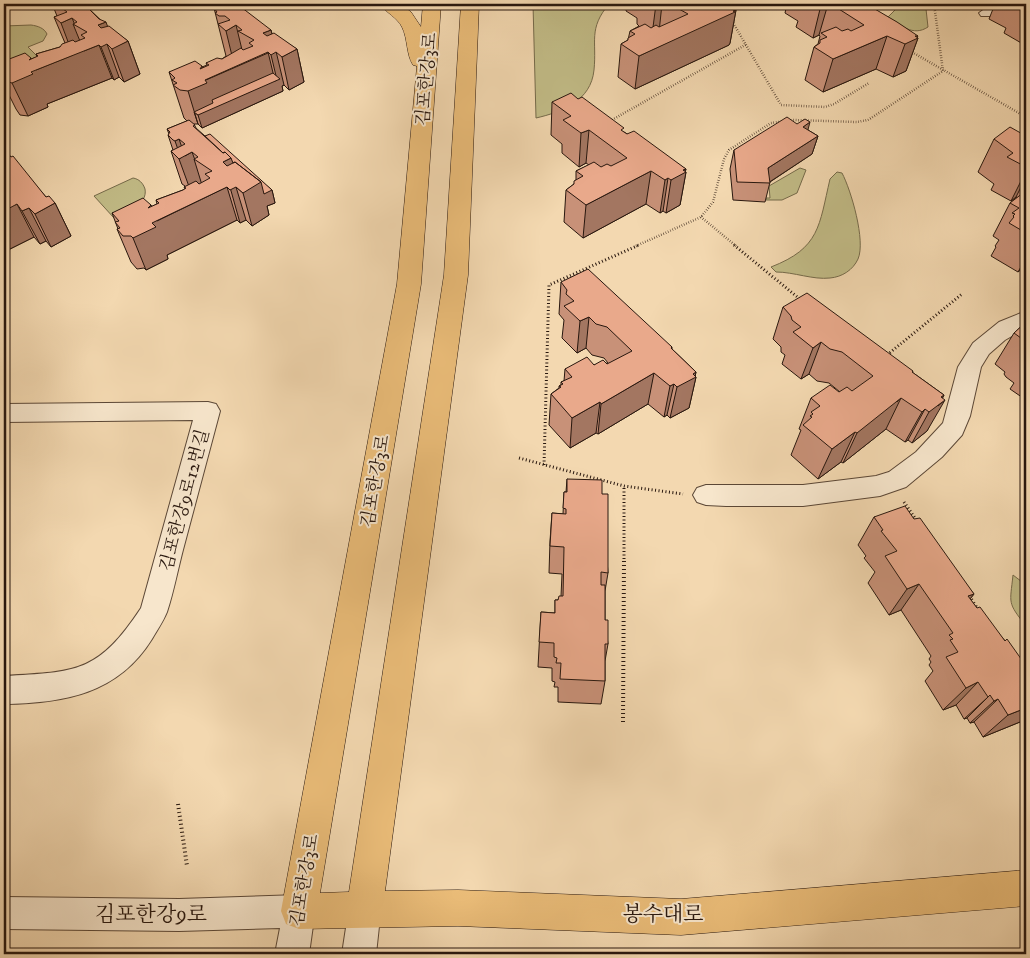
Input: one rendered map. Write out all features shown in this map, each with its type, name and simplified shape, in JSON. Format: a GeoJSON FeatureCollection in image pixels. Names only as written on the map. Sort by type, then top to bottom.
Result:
{"type":"FeatureCollection","features":[{"type":"Feature","properties":{"kind":"main road"},"geometry":{"type":"LineString","coordinates":[[389,4],[403,13],[415,31],[426,93]]}},
{"type":"Feature","properties":{"kind":"main road","name":"김포한강3로"},"geometry":{"type":"LineString","coordinates":[[299,911],[408,284],[426,93],[432,4]]}},
{"type":"Feature","properties":{"kind":"main road"},"geometry":{"type":"LineString","coordinates":[[365,908],[456,275],[470,4]]}},
{"type":"Feature","properties":{"kind":"main road","name":"봉수대로"},"geometry":{"type":"LineString","coordinates":[[299,911],[365,908],[458,908],[681,917],[1026,888]]}},
{"type":"Feature","properties":{"kind":"street"},"geometry":{"type":"LineString","coordinates":[[987,13],[1002,4]]}},
{"type":"Feature","properties":{"kind":"street"},"geometry":{"type":"LineString","coordinates":[[706,495],[758,498],[801,497],[891,483],[914,468],[952,429],[959,412],[966,374],[971,362],[982,347],[1006,327],[1026,319]]}},
{"type":"Feature","properties":{"kind":"street","name":"김포한강9로12번길"},"geometry":{"type":"LineString","coordinates":[[4,413],[208,411],[153,612],[140,635],[123,656],[105,671],[81,682],[4,690]]}},
{"type":"Feature","properties":{"kind":"street"},"geometry":{"type":"LineString","coordinates":[[359,954],[365,908]]}},
{"type":"Feature","properties":{"kind":"street","name":"김포한강9로"},"geometry":{"type":"LineString","coordinates":[[4,913],[178,916],[299,911]]}},
{"type":"Feature","properties":{"kind":"street","name":"김포한강3로"},"geometry":{"type":"LineString","coordinates":[[292,954],[299,911]]}},
{"type":"Feature","properties":{"kind":"path"},"geometry":{"type":"LineString","coordinates":[[934,4],[943,71]]}},
{"type":"Feature","properties":{"kind":"path"},"geometry":{"type":"LineString","coordinates":[[730,18],[747,44],[781,105],[825,107],[834,104],[868,83]]}},
{"type":"Feature","properties":{"kind":"path"},"geometry":{"type":"LineString","coordinates":[[732,32],[740,33]]}},
{"type":"Feature","properties":{"kind":"path"},"geometry":{"type":"LineString","coordinates":[[610,120],[747,44]]}},
{"type":"Feature","properties":{"kind":"path"},"geometry":{"type":"LineString","coordinates":[[910,51],[1026,117]]}},
{"type":"Feature","properties":{"kind":"path"},"geometry":{"type":"LineString","coordinates":[[544,465],[548,285],[701,217],[713,202],[724,158],[729,150],[771,123],[794,120],[857,122],[868,120],[943,71]]}},
{"type":"Feature","properties":{"kind":"path"},"geometry":{"type":"LineString","coordinates":[[701,217],[808,306]]}},
{"type":"Feature","properties":{"kind":"path"},"geometry":{"type":"LineString","coordinates":[[885,356],[962,294]]}},
{"type":"Feature","properties":{"kind":"path"},"geometry":{"type":"LineString","coordinates":[[519,458],[624,486],[668,493],[706,495]]}},
{"type":"Feature","properties":{"kind":"path"},"geometry":{"type":"LineString","coordinates":[[891,483],[919,524]]}},
{"type":"Feature","properties":{"kind":"path"},"geometry":{"type":"LineString","coordinates":[[623,722],[624,486]]}},
{"type":"Feature","properties":{"kind":"path"},"geometry":{"type":"LineString","coordinates":[[964,590],[981,615]]}},
{"type":"Feature","properties":{"kind":"path"},"geometry":{"type":"LineString","coordinates":[[178,804],[187,866]]}},
{"type":"Feature","properties":{"kind":"shaded area"},"geometry":{"type":"Polygon","coordinates":[[[533,4],[609,4],[602,13],[596,28],[594,70],[592,81],[587,90],[574,103],[565,108],[536,118],[533,4]]]}},
{"type":"Feature","properties":{"kind":"shaded area"},"geometry":{"type":"Polygon","coordinates":[[[901,4],[917,4],[926,9],[928,27],[917,31],[907,29],[888,17],[901,4]]]}},
{"type":"Feature","properties":{"kind":"shaded area"},"geometry":{"type":"Polygon","coordinates":[[[31,25],[44,30],[47,34],[43,41],[28,47],[40,59],[14,69],[4,58],[4,26],[31,25]]]}},
{"type":"Feature","properties":{"kind":"shaded area"},"geometry":{"type":"Polygon","coordinates":[[[800,168],[806,170],[797,193],[782,200],[766,200],[766,198],[770,198],[769,186],[800,168]]]}},
{"type":"Feature","properties":{"kind":"shaded area"},"geometry":{"type":"Polygon","coordinates":[[[837,172],[842,173],[846,181],[859,228],[860,251],[856,263],[847,272],[830,278],[776,272],[771,267],[799,252],[815,234],[830,179],[837,172]]]}},
{"type":"Feature","properties":{"kind":"shaded area"},"geometry":{"type":"Polygon","coordinates":[[[133,178],[142,183],[145,195],[140,204],[114,218],[94,196],[133,178]]]}},
{"type":"Feature","properties":{"kind":"shaded area"},"geometry":{"type":"Polygon","coordinates":[[[1013,575],[1026,585],[1026,626],[1011,602],[1013,575]]]}},
{"type":"Feature","properties":{"kind":"building"},"geometry":{"type":"Polygon","coordinates":[[[55,4],[84,4],[99,19],[106,22],[98,25],[101,28],[109,26],[128,41],[112,49],[107,44],[101,47],[99,45],[31,72],[33,74],[12,83],[4,81],[4,61],[25,53],[31,58],[29,60],[38,56],[36,54],[60,47],[62,44],[73,40],[75,42],[85,38],[81,35],[87,32],[73,24],[77,22],[72,18],[61,23],[54,17],[67,12],[62,8],[57,9],[53,6],[55,4]]]}},
{"type":"Feature","properties":{"kind":"building"},"geometry":{"type":"Polygon","coordinates":[[[225,4],[237,4],[271,30],[263,33],[267,36],[274,33],[297,49],[282,57],[276,52],[271,55],[268,52],[205,80],[207,83],[188,91],[180,90],[173,85],[177,83],[172,80],[175,78],[169,72],[195,61],[202,66],[200,69],[209,65],[206,63],[217,58],[222,59],[241,48],[243,50],[253,46],[249,43],[254,40],[238,31],[242,30],[236,25],[226,31],[218,24],[230,20],[225,16],[219,16],[215,13],[217,12],[214,8],[225,4]]]}},
{"type":"Feature","properties":{"kind":"building"},"geometry":{"type":"Polygon","coordinates":[[[670,4],[698,4],[704,7],[711,4],[726,4],[736,10],[639,56],[621,44],[635,34],[630,31],[645,24],[651,28],[656,25],[659,27],[688,14],[670,4]]]}},
{"type":"Feature","properties":{"kind":"building"},"geometry":{"type":"Polygon","coordinates":[[[831,4],[857,4],[863,7],[868,5],[897,22],[918,36],[915,36],[918,38],[905,44],[887,36],[833,59],[814,47],[820,43],[820,40],[827,37],[821,33],[836,27],[842,31],[848,29],[851,31],[864,25],[831,4]]]}},
{"type":"Feature","properties":{"kind":"building"},"geometry":{"type":"Polygon","coordinates":[[[273,73],[280,79],[198,115],[194,112],[213,103],[212,100],[273,73]]]}},
{"type":"Feature","properties":{"kind":"building"},"geometry":{"type":"Polygon","coordinates":[[[571,93],[578,99],[582,97],[624,128],[621,130],[627,134],[634,131],[686,169],[683,170],[686,172],[671,180],[668,178],[665,180],[651,171],[586,205],[566,190],[574,184],[574,181],[583,176],[576,171],[594,162],[601,167],[607,164],[611,166],[627,158],[589,130],[581,133],[563,120],[571,116],[552,102],[571,93]]]}},
{"type":"Feature","properties":{"kind":"building"},"geometry":{"type":"Polygon","coordinates":[[[787,117],[797,124],[805,119],[810,122],[803,127],[818,136],[768,168],[770,183],[737,182],[734,150],[787,117]]]}},
{"type":"Feature","properties":{"kind":"building"},"geometry":{"type":"Polygon","coordinates":[[[189,120],[195,125],[193,126],[231,158],[223,162],[227,166],[235,162],[261,182],[243,193],[236,187],[230,190],[227,187],[152,223],[156,227],[133,238],[131,236],[123,236],[117,229],[120,228],[115,222],[119,221],[112,213],[143,198],[151,205],[148,208],[159,203],[156,200],[183,190],[186,188],[184,187],[196,181],[199,184],[210,178],[205,174],[212,171],[194,159],[198,157],[192,152],[179,159],[171,151],[185,144],[179,139],[173,140],[168,135],[170,132],[167,129],[189,120]]]}},
{"type":"Feature","properties":{"kind":"building"},"geometry":{"type":"Polygon","coordinates":[[[1010,127],[1026,136],[1026,167],[1007,157],[1013,153],[994,139],[1010,127]]]}},
{"type":"Feature","properties":{"kind":"building"},"geometry":{"type":"Polygon","coordinates":[[[210,134],[272,190],[264,194],[261,182],[235,162],[233,163],[225,152],[223,153],[205,136],[210,134]]]}},
{"type":"Feature","properties":{"kind":"building"},"geometry":{"type":"Polygon","coordinates":[[[4,149],[11,157],[13,156],[46,197],[49,196],[55,203],[35,214],[29,208],[22,211],[17,204],[4,211],[4,189],[8,188],[4,183],[4,149]]]}},
{"type":"Feature","properties":{"kind":"building"},"geometry":{"type":"Polygon","coordinates":[[[1023,193],[1026,195],[1026,233],[1009,223],[1015,214],[1012,213],[1019,208],[1010,203],[1023,193]]]}},
{"type":"Feature","properties":{"kind":"building"},"geometry":{"type":"Polygon","coordinates":[[[588,269],[672,347],[696,372],[693,374],[696,377],[677,387],[674,384],[670,386],[654,373],[601,404],[600,402],[572,418],[551,394],[561,387],[559,386],[563,384],[561,382],[572,377],[565,369],[587,357],[594,365],[603,360],[607,364],[632,351],[607,327],[596,324],[589,317],[580,321],[564,306],[574,301],[566,294],[567,290],[561,282],[588,269]]]}},
{"type":"Feature","properties":{"kind":"building"},"geometry":{"type":"Polygon","coordinates":[[[807,293],[944,395],[941,397],[945,400],[929,412],[925,409],[922,412],[901,398],[857,433],[855,432],[832,449],[803,425],[812,417],[810,416],[813,414],[811,412],[820,406],[811,398],[830,385],[839,392],[847,387],[852,391],[873,376],[842,352],[830,349],[821,342],[813,348],[793,332],[801,327],[792,320],[783,307],[807,293]]]}},
{"type":"Feature","properties":{"kind":"building"},"geometry":{"type":"Polygon","coordinates":[[[1026,322],[1026,346],[1023,342],[1025,341],[1014,333],[1026,322]]]}},
{"type":"Feature","properties":{"kind":"building"},"geometry":{"type":"Polygon","coordinates":[[[567,479],[602,480],[602,494],[608,494],[608,573],[601,572],[601,585],[605,585],[605,620],[608,620],[608,644],[605,644],[605,681],[560,679],[561,663],[556,663],[554,643],[539,642],[541,612],[555,613],[555,600],[558,600],[559,596],[563,596],[564,547],[550,546],[552,513],[566,514],[566,509],[563,508],[564,492],[567,492],[567,479]]]}},
{"type":"Feature","properties":{"kind":"building"},"geometry":{"type":"Polygon","coordinates":[[[905,506],[914,519],[920,518],[974,594],[968,596],[977,608],[980,607],[1005,641],[1007,639],[1024,663],[1021,664],[1026,671],[1026,708],[1008,715],[998,699],[994,701],[990,695],[988,697],[978,682],[966,688],[946,657],[958,652],[950,640],[953,639],[949,635],[953,633],[919,584],[907,589],[885,556],[897,551],[881,531],[883,530],[874,517],[905,506]]]}}]}
